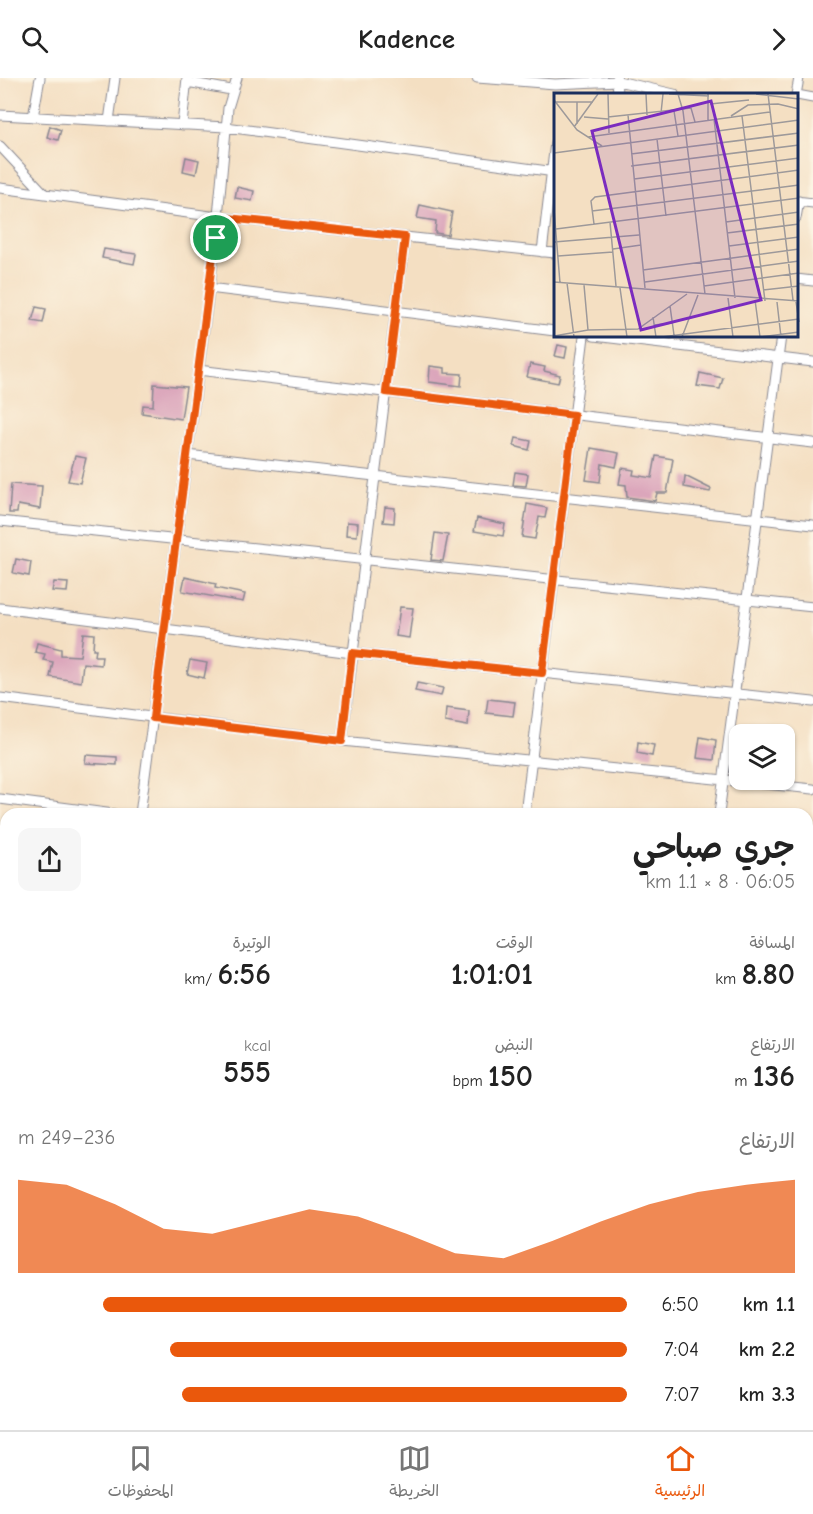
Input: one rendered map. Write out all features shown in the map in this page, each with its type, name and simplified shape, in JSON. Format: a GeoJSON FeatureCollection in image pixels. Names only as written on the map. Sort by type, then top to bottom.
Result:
{"type":"FeatureCollection","features":[{"type":"Feature","properties":{"kind":"street"},"geometry":{"type":"LineString","coordinates":[[33,117],[40,78]]}},
{"type":"Feature","properties":{"kind":"street"},"geometry":{"type":"LineString","coordinates":[[110,121],[115,78]]}},
{"type":"Feature","properties":{"kind":"street"},"geometry":{"type":"LineString","coordinates":[[141,808],[218,217],[226,127],[231,90],[237,78]]}},
{"type":"Feature","properties":{"kind":"street"},"geometry":{"type":"LineString","coordinates":[[477,78],[555,84],[618,80],[670,93]]}},
{"type":"Feature","properties":{"kind":"street"},"geometry":{"type":"LineString","coordinates":[[797,93],[799,78]]}},
{"type":"Feature","properties":{"kind":"street"},"geometry":{"type":"LineString","coordinates":[[182,125],[187,80],[231,90]]}},
{"type":"Feature","properties":{"kind":"street"},"geometry":{"type":"LineString","coordinates":[[555,84],[555,93]]}},
{"type":"Feature","properties":{"kind":"street"},"geometry":{"type":"LineString","coordinates":[[798,95],[813,98]]}},
{"type":"Feature","properties":{"kind":"street"},"geometry":{"type":"LineString","coordinates":[[0,115],[226,127],[553,172],[542,252]]}},
{"type":"Feature","properties":{"kind":"street"},"geometry":{"type":"LineString","coordinates":[[0,146],[43,192]]}},
{"type":"Feature","properties":{"kind":"street"},"geometry":{"type":"LineString","coordinates":[[0,188],[218,217],[554,253]]}},
{"type":"Feature","properties":{"kind":"street"},"geometry":{"type":"LineString","coordinates":[[798,201],[813,203]]}},
{"type":"Feature","properties":{"kind":"street"},"geometry":{"type":"LineString","coordinates":[[342,741],[405,237]]}},
{"type":"Feature","properties":{"kind":"street"},"geometry":{"type":"LineString","coordinates":[[798,279],[813,281]]}},
{"type":"Feature","properties":{"kind":"street"},"geometry":{"type":"LineString","coordinates":[[208,288],[554,331]]}},
{"type":"Feature","properties":{"kind":"street"},"geometry":{"type":"LineString","coordinates":[[526,808],[584,338]]}},
{"type":"Feature","properties":{"kind":"street"},"geometry":{"type":"LineString","coordinates":[[610,338],[813,362]]}},
{"type":"Feature","properties":{"kind":"street"},"geometry":{"type":"LineString","coordinates":[[720,808],[781,338]]}},
{"type":"Feature","properties":{"kind":"street"},"geometry":{"type":"LineString","coordinates":[[198,370],[813,443]]}},
{"type":"Feature","properties":{"kind":"street"},"geometry":{"type":"LineString","coordinates":[[187,454],[813,525]]}},
{"type":"Feature","properties":{"kind":"street"},"geometry":{"type":"LineString","coordinates":[[0,521],[813,608]]}},
{"type":"Feature","properties":{"kind":"street"},"geometry":{"type":"LineString","coordinates":[[0,608],[352,653],[813,702]]}},
{"type":"Feature","properties":{"kind":"street"},"geometry":{"type":"LineString","coordinates":[[0,698],[342,741],[813,789]]}},
{"type":"Feature","properties":{"kind":"street"},"geometry":{"type":"LineString","coordinates":[[0,799],[68,808]]}},
{"type":"Feature","properties":{"kind":"building"},"geometry":{"type":"Polygon","coordinates":[[[50,126],[61,130],[58,140],[47,137],[50,126]]]}},
{"type":"Feature","properties":{"kind":"building"},"geometry":{"type":"Polygon","coordinates":[[[186,157],[199,160],[196,174],[183,171],[186,157]]]}},
{"type":"Feature","properties":{"kind":"building"},"geometry":{"type":"Polygon","coordinates":[[[237,187],[254,191],[252,201],[235,198],[237,187]]]}},
{"type":"Feature","properties":{"kind":"building"},"geometry":{"type":"Polygon","coordinates":[[[420,205],[452,212],[448,235],[435,233],[436,221],[417,218],[420,205]]]}},
{"type":"Feature","properties":{"kind":"building"},"geometry":{"type":"Polygon","coordinates":[[[104,249],[136,254],[134,264],[102,258],[104,249]]]}},
{"type":"Feature","properties":{"kind":"building"},"geometry":{"type":"Polygon","coordinates":[[[36,307],[46,309],[43,323],[32,321],[36,307]]]}},
{"type":"Feature","properties":{"kind":"building"},"geometry":{"type":"Polygon","coordinates":[[[558,345],[567,347],[565,358],[555,356],[558,345]]]}},
{"type":"Feature","properties":{"kind":"building"},"geometry":{"type":"Polygon","coordinates":[[[530,364],[545,367],[544,371],[560,375],[558,383],[527,377],[530,364]]]}},
{"type":"Feature","properties":{"kind":"building"},"geometry":{"type":"Polygon","coordinates":[[[430,366],[445,368],[445,373],[462,374],[461,386],[429,382],[430,366]]]}},
{"type":"Feature","properties":{"kind":"building"},"geometry":{"type":"Polygon","coordinates":[[[700,373],[723,378],[720,389],[697,386],[700,373]]]}},
{"type":"Feature","properties":{"kind":"building"},"geometry":{"type":"Polygon","coordinates":[[[154,384],[186,387],[181,419],[142,413],[143,405],[153,406],[154,384]]]}},
{"type":"Feature","properties":{"kind":"building"},"geometry":{"type":"Polygon","coordinates":[[[516,438],[531,441],[529,450],[514,446],[516,438]]]}},
{"type":"Feature","properties":{"kind":"building"},"geometry":{"type":"Polygon","coordinates":[[[591,448],[619,453],[616,467],[602,464],[600,482],[586,480],[591,448]]]}},
{"type":"Feature","properties":{"kind":"building"},"geometry":{"type":"Polygon","coordinates":[[[75,456],[86,458],[80,483],[68,481],[75,456]]]}},
{"type":"Feature","properties":{"kind":"building"},"geometry":{"type":"Polygon","coordinates":[[[656,456],[673,459],[667,493],[657,493],[655,501],[627,497],[626,485],[619,484],[622,468],[634,470],[633,475],[652,478],[656,456]]]}},
{"type":"Feature","properties":{"kind":"building"},"geometry":{"type":"Polygon","coordinates":[[[515,472],[528,474],[526,486],[513,485],[515,472]]]}},
{"type":"Feature","properties":{"kind":"building"},"geometry":{"type":"Polygon","coordinates":[[[685,476],[711,489],[710,492],[684,487],[685,476]]]}},
{"type":"Feature","properties":{"kind":"building"},"geometry":{"type":"Polygon","coordinates":[[[11,484],[42,486],[40,509],[18,505],[17,513],[9,513],[11,484]]]}},
{"type":"Feature","properties":{"kind":"building"},"geometry":{"type":"Polygon","coordinates":[[[527,504],[547,508],[545,518],[539,517],[535,539],[522,537],[527,504]]]}},
{"type":"Feature","properties":{"kind":"building"},"geometry":{"type":"Polygon","coordinates":[[[385,507],[395,508],[394,523],[383,522],[385,507]]]}},
{"type":"Feature","properties":{"kind":"building"},"geometry":{"type":"Polygon","coordinates":[[[477,518],[505,524],[503,536],[474,531],[477,518]]]}},
{"type":"Feature","properties":{"kind":"building"},"geometry":{"type":"Polygon","coordinates":[[[347,522],[358,523],[357,536],[346,535],[347,522]]]}},
{"type":"Feature","properties":{"kind":"building"},"geometry":{"type":"Polygon","coordinates":[[[435,533],[448,535],[443,561],[431,560],[435,533]]]}},
{"type":"Feature","properties":{"kind":"building"},"geometry":{"type":"Polygon","coordinates":[[[16,559],[31,562],[29,576],[13,573],[16,559]]]}},
{"type":"Feature","properties":{"kind":"building"},"geometry":{"type":"Polygon","coordinates":[[[185,577],[216,584],[215,588],[245,594],[243,602],[182,591],[185,577]]]}},
{"type":"Feature","properties":{"kind":"building"},"geometry":{"type":"Polygon","coordinates":[[[54,582],[68,583],[67,592],[52,591],[54,582]]]}},
{"type":"Feature","properties":{"kind":"building"},"geometry":{"type":"Polygon","coordinates":[[[400,607],[413,608],[409,638],[396,636],[400,607]]]}},
{"type":"Feature","properties":{"kind":"building"},"geometry":{"type":"Polygon","coordinates":[[[83,633],[94,634],[93,649],[96,649],[95,656],[102,656],[101,665],[83,663],[81,682],[50,677],[53,662],[43,660],[45,654],[35,652],[37,643],[61,649],[61,655],[80,656],[83,633]]]}},
{"type":"Feature","properties":{"kind":"building"},"geometry":{"type":"Polygon","coordinates":[[[190,660],[207,663],[204,678],[187,674],[190,660]]]}},
{"type":"Feature","properties":{"kind":"building"},"geometry":{"type":"Polygon","coordinates":[[[417,683],[443,688],[441,696],[415,691],[417,683]]]}},
{"type":"Feature","properties":{"kind":"building"},"geometry":{"type":"Polygon","coordinates":[[[488,699],[515,702],[513,716],[486,713],[488,699]]]}},
{"type":"Feature","properties":{"kind":"building"},"geometry":{"type":"Polygon","coordinates":[[[446,708],[469,711],[468,726],[445,722],[446,708]]]}},
{"type":"Feature","properties":{"kind":"building"},"geometry":{"type":"Polygon","coordinates":[[[700,737],[716,740],[714,760],[697,758],[700,737]]]}},
{"type":"Feature","properties":{"kind":"building"},"geometry":{"type":"Polygon","coordinates":[[[638,742],[654,745],[652,756],[637,753],[638,742]]]}},
{"type":"Feature","properties":{"kind":"building"},"geometry":{"type":"Polygon","coordinates":[[[86,755],[117,757],[117,765],[85,763],[86,755]]]}},
{"type":"Feature","properties":{"kind":"route"},"geometry":{"type":"LineString","coordinates":[[218,217],[405,237],[386,392],[574,415],[542,673],[352,653],[342,741],[153,718],[216,238],[218,217]]}}]}
